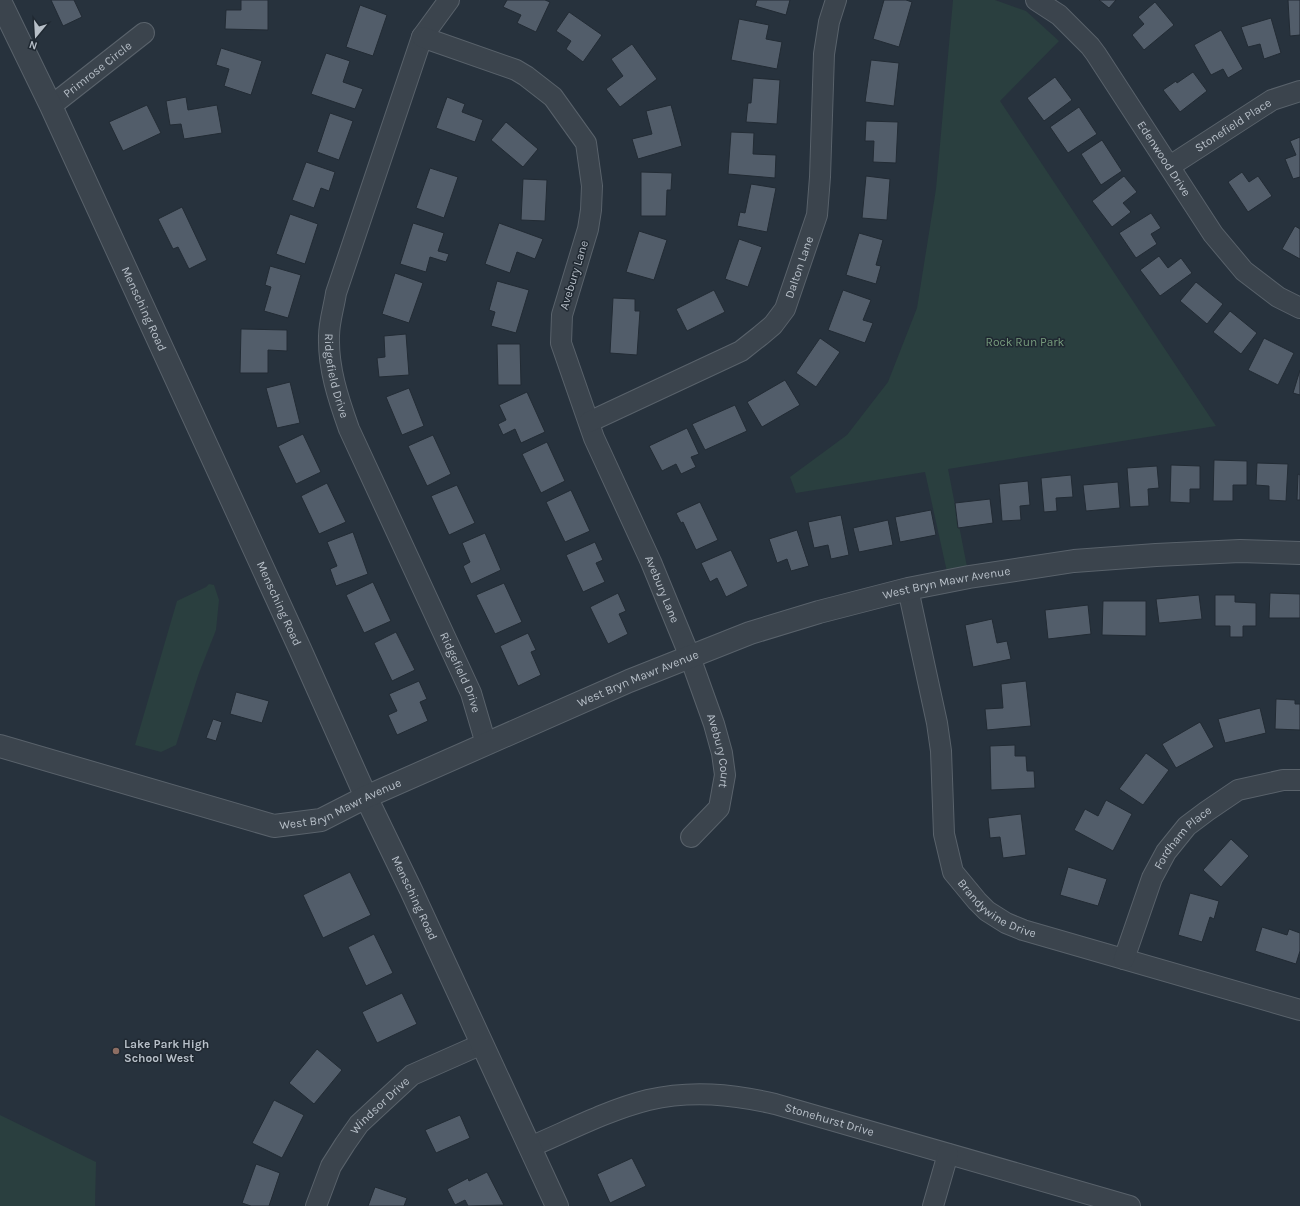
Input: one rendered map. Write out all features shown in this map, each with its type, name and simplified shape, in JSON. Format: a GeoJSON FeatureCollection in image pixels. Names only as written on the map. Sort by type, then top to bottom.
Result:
{"type":"FeatureCollection","features":[{"type":"Feature","properties":{"kind":"street","name":"Ridgefield Drive"},"geometry":{"type":"LineString","coordinates":[[449,0],[422,38],[336,293],[329,334],[329,354],[335,390],[349,429],[470,693],[486,744]]}},
{"type":"Feature","properties":{"kind":"street","name":"Dalton Lane"},"geometry":{"type":"LineString","coordinates":[[589,422],[741,351],[773,325],[785,309],[817,215],[820,177],[824,54],[836,0]]}},
{"type":"Feature","properties":{"kind":"street","name":"Edenwood Drive"},"geometry":{"type":"LineString","coordinates":[[1036,0],[1059,15],[1090,46],[1170,166],[1213,234],[1244,271],[1278,297],[1300,308]]}},
{"type":"Feature","properties":{"kind":"street","name":"Mensching Road"},"geometry":{"type":"LineString","coordinates":[[0,1],[51,106],[366,797],[411,890],[557,1206]]}},
{"type":"Feature","properties":{"kind":"street","name":"Primrose Circle"},"geometry":{"type":"LineString","coordinates":[[51,106],[144,33]]}},
{"type":"Feature","properties":{"kind":"street","name":"Avebury Lane"},"geometry":{"type":"LineString","coordinates":[[422,38],[516,70],[526,76],[552,97],[586,143],[592,186],[592,210],[588,229],[562,315],[561,343],[594,438],[652,562],[690,657]]}},
{"type":"Feature","properties":{"kind":"street","name":"Stonefield Place"},"geometry":{"type":"LineString","coordinates":[[1170,166],[1272,100],[1300,91]]}},
{"type":"Feature","properties":{"kind":"street","name":"West Bryn Mawr Avenue"},"geometry":{"type":"LineString","coordinates":[[0,746],[274,826],[321,820],[366,797],[628,681],[750,633],[819,612],[908,589],[969,577],[1074,561],[1240,551],[1300,553]]}},
{"type":"Feature","properties":{"kind":"street","name":"Brandywine Drive"},"geometry":{"type":"LineString","coordinates":[[908,589],[937,722],[941,751],[944,834],[953,872],[977,901],[987,911],[1006,923],[1023,930],[1300,1010]]}},
{"type":"Feature","properties":{"kind":"street","name":"Avebury Court"},"geometry":{"type":"LineString","coordinates":[[690,657],[714,724],[722,753],[724,775],[719,808],[691,837]]}},
{"type":"Feature","properties":{"kind":"street","name":"Fordham Place"},"geometry":{"type":"LineString","coordinates":[[1124,960],[1152,878],[1166,852],[1187,826],[1238,790],[1283,780],[1300,780]]}},
{"type":"Feature","properties":{"kind":"street","name":"Windsor Drive"},"geometry":{"type":"LineString","coordinates":[[316,1206],[331,1166],[354,1131],[373,1110],[412,1075],[482,1044]]}},
{"type":"Feature","properties":{"kind":"street","name":"Stonehurst Drive"},"geometry":{"type":"LineString","coordinates":[[530,1147],[620,1108],[649,1100],[686,1095],[725,1094],[747,1097],[774,1104],[1130,1206]]}},
{"type":"Feature","properties":{"kind":"street"},"geometry":{"type":"LineString","coordinates":[[933,1206],[948,1154]]}},
{"type":"Feature","properties":{"kind":"green space","name":"Rock Run Park"},"geometry":{"type":"Polygon","coordinates":[[[953,0],[995,0],[1026,11],[1059,41],[1000,101],[1216,426],[948,469],[969,577],[949,581],[925,472],[796,493],[790,477],[847,435],[888,382],[917,308],[936,189],[953,0]]]}},
{"type":"Feature","properties":{"kind":"green space"},"geometry":{"type":"Polygon","coordinates":[[[209,584],[214,585],[219,600],[216,630],[199,673],[176,745],[161,752],[135,745],[177,601],[206,587],[209,584]]]}},
{"type":"Feature","properties":{"kind":"green space"},"geometry":{"type":"Polygon","coordinates":[[[0,1115],[96,1162],[95,1206],[0,1206],[0,1115]]]}},
{"type":"Feature","properties":{"kind":"building"},"geometry":{"type":"Polygon","coordinates":[[[51,0],[74,0],[82,17],[63,26],[51,0]]]}},
{"type":"Feature","properties":{"kind":"building"},"geometry":{"type":"Polygon","coordinates":[[[241,0],[268,0],[268,30],[225,29],[226,10],[241,10],[241,0]]]}},
{"type":"Feature","properties":{"kind":"building"},"geometry":{"type":"Polygon","coordinates":[[[507,0],[545,0],[550,2],[536,32],[517,23],[521,15],[503,7],[507,0]]]}},
{"type":"Feature","properties":{"kind":"building"},"geometry":{"type":"Polygon","coordinates":[[[757,0],[790,0],[786,15],[755,6],[757,0]]]}},
{"type":"Feature","properties":{"kind":"building"},"geometry":{"type":"Polygon","coordinates":[[[884,0],[906,0],[912,2],[899,47],[873,39],[884,0]]]}},
{"type":"Feature","properties":{"kind":"building"},"geometry":{"type":"Polygon","coordinates":[[[1099,0],[1116,0],[1109,8],[1099,0]]]}},
{"type":"Feature","properties":{"kind":"building"},"geometry":{"type":"Polygon","coordinates":[[[1288,0],[1300,0],[1300,35],[1290,36],[1288,0]]]}},
{"type":"Feature","properties":{"kind":"building"},"geometry":{"type":"Polygon","coordinates":[[[1155,2],[1174,25],[1144,50],[1132,35],[1144,24],[1138,17],[1155,2]]]}},
{"type":"Feature","properties":{"kind":"building"},"geometry":{"type":"Polygon","coordinates":[[[360,5],[387,15],[373,56],[346,47],[360,5]]]}},
{"type":"Feature","properties":{"kind":"building"},"geometry":{"type":"Polygon","coordinates":[[[569,12],[602,35],[583,62],[566,49],[571,41],[556,31],[569,12]]]}},
{"type":"Feature","properties":{"kind":"building"},"geometry":{"type":"Polygon","coordinates":[[[1271,18],[1281,53],[1264,59],[1260,44],[1248,47],[1241,27],[1271,18]]]}},
{"type":"Feature","properties":{"kind":"building"},"geometry":{"type":"Polygon","coordinates":[[[739,19],[769,25],[766,39],[782,42],[777,69],[731,60],[739,19]]]}},
{"type":"Feature","properties":{"kind":"building"},"geometry":{"type":"Polygon","coordinates":[[[1221,30],[1243,69],[1228,78],[1223,69],[1211,75],[1194,45],[1221,30]]]}},
{"type":"Feature","properties":{"kind":"building"},"geometry":{"type":"Polygon","coordinates":[[[632,44],[657,79],[620,107],[606,89],[623,76],[611,59],[632,44]]]}},
{"type":"Feature","properties":{"kind":"building"},"geometry":{"type":"Polygon","coordinates":[[[221,48],[262,61],[251,95],[224,86],[229,69],[216,65],[221,48]]]}},
{"type":"Feature","properties":{"kind":"building"},"geometry":{"type":"Polygon","coordinates":[[[326,53],[350,61],[343,82],[363,89],[355,109],[311,94],[326,53]]]}},
{"type":"Feature","properties":{"kind":"building"},"geometry":{"type":"Polygon","coordinates":[[[871,60],[899,63],[894,106],[865,102],[871,60]]]}},
{"type":"Feature","properties":{"kind":"building"},"geometry":{"type":"Polygon","coordinates":[[[1193,72],[1207,91],[1180,112],[1163,90],[1176,81],[1177,83],[1193,72]]]}},
{"type":"Feature","properties":{"kind":"building"},"geometry":{"type":"Polygon","coordinates":[[[1055,77],[1072,100],[1044,121],[1027,98],[1055,77]]]}},
{"type":"Feature","properties":{"kind":"building"},"geometry":{"type":"Polygon","coordinates":[[[753,78],[780,80],[777,124],[746,122],[748,103],[751,103],[753,78]]]}},
{"type":"Feature","properties":{"kind":"building"},"geometry":{"type":"Polygon","coordinates":[[[186,97],[188,110],[217,105],[222,133],[184,139],[181,124],[170,125],[166,101],[186,97]]]}},
{"type":"Feature","properties":{"kind":"building"},"geometry":{"type":"Polygon","coordinates":[[[447,97],[465,104],[462,112],[483,120],[475,142],[436,128],[447,97]]]}},
{"type":"Feature","properties":{"kind":"building"},"geometry":{"type":"Polygon","coordinates":[[[147,105],[161,133],[123,151],[109,122],[147,105]]]}},
{"type":"Feature","properties":{"kind":"building"},"geometry":{"type":"Polygon","coordinates":[[[671,105],[682,146],[638,159],[632,139],[652,134],[646,111],[671,105]]]}},
{"type":"Feature","properties":{"kind":"building"},"geometry":{"type":"Polygon","coordinates":[[[1079,107],[1097,134],[1068,153],[1050,127],[1079,107]]]}},
{"type":"Feature","properties":{"kind":"building"},"geometry":{"type":"Polygon","coordinates":[[[330,113],[353,121],[339,160],[317,152],[330,113]]]}},
{"type":"Feature","properties":{"kind":"building"},"geometry":{"type":"Polygon","coordinates":[[[866,121],[898,122],[896,163],[873,162],[874,141],[865,141],[866,121]]]}},
{"type":"Feature","properties":{"kind":"building"},"geometry":{"type":"Polygon","coordinates":[[[506,122],[538,149],[523,167],[491,140],[506,122]]]}},
{"type":"Feature","properties":{"kind":"building"},"geometry":{"type":"Polygon","coordinates":[[[731,132],[754,133],[753,154],[776,155],[775,178],[728,174],[731,132]]]}},
{"type":"Feature","properties":{"kind":"building"},"geometry":{"type":"Polygon","coordinates":[[[1300,137],[1300,177],[1293,179],[1285,159],[1296,155],[1290,141],[1300,137]]]}},
{"type":"Feature","properties":{"kind":"building"},"geometry":{"type":"Polygon","coordinates":[[[1102,140],[1122,171],[1101,185],[1081,154],[1102,140]]]}},
{"type":"Feature","properties":{"kind":"building"},"geometry":{"type":"Polygon","coordinates":[[[306,162],[335,172],[329,191],[321,188],[314,208],[292,200],[306,162]]]}},
{"type":"Feature","properties":{"kind":"building"},"geometry":{"type":"Polygon","coordinates":[[[430,168],[458,177],[444,218],[416,208],[430,168]]]}},
{"type":"Feature","properties":{"kind":"building"},"geometry":{"type":"Polygon","coordinates":[[[641,172],[672,173],[671,190],[667,190],[666,216],[641,216],[641,172]]]}},
{"type":"Feature","properties":{"kind":"building"},"geometry":{"type":"Polygon","coordinates":[[[1242,172],[1249,182],[1258,176],[1272,196],[1248,212],[1228,182],[1242,172]]]}},
{"type":"Feature","properties":{"kind":"building"},"geometry":{"type":"Polygon","coordinates":[[[866,176],[890,179],[887,220],[862,218],[866,176]]]}},
{"type":"Feature","properties":{"kind":"building"},"geometry":{"type":"Polygon","coordinates":[[[1124,176],[1137,192],[1123,203],[1131,212],[1112,227],[1092,201],[1124,176]]]}},
{"type":"Feature","properties":{"kind":"building"},"geometry":{"type":"Polygon","coordinates":[[[523,179],[547,180],[545,221],[521,220],[523,179]]]}},
{"type":"Feature","properties":{"kind":"building"},"geometry":{"type":"Polygon","coordinates":[[[751,184],[776,188],[767,232],[737,226],[740,212],[745,213],[751,184]]]}},
{"type":"Feature","properties":{"kind":"building"},"geometry":{"type":"Polygon","coordinates":[[[182,207],[207,260],[189,269],[178,247],[173,249],[158,219],[182,207]]]}},
{"type":"Feature","properties":{"kind":"building"},"geometry":{"type":"Polygon","coordinates":[[[1151,213],[1161,228],[1151,234],[1157,244],[1136,258],[1119,233],[1151,213]]]}},
{"type":"Feature","properties":{"kind":"building"},"geometry":{"type":"Polygon","coordinates":[[[290,214],[318,224],[305,264],[276,254],[290,214]]]}},
{"type":"Feature","properties":{"kind":"building"},"geometry":{"type":"Polygon","coordinates":[[[413,223],[444,233],[438,251],[449,254],[446,262],[430,257],[426,272],[400,264],[413,223]]]}},
{"type":"Feature","properties":{"kind":"building"},"geometry":{"type":"Polygon","coordinates":[[[499,223],[543,239],[535,259],[517,252],[510,273],[485,264],[499,223]]]}},
{"type":"Feature","properties":{"kind":"building"},"geometry":{"type":"Polygon","coordinates":[[[1295,226],[1300,229],[1300,259],[1282,249],[1295,226]]]}},
{"type":"Feature","properties":{"kind":"building"},"geometry":{"type":"Polygon","coordinates":[[[639,231],[667,240],[654,280],[626,272],[639,231]]]}},
{"type":"Feature","properties":{"kind":"building"},"geometry":{"type":"Polygon","coordinates":[[[859,233],[883,240],[876,265],[881,266],[876,284],[846,275],[859,233]]]}},
{"type":"Feature","properties":{"kind":"building"},"geometry":{"type":"Polygon","coordinates":[[[739,239],[762,247],[748,287],[725,279],[739,239]]]}},
{"type":"Feature","properties":{"kind":"building"},"geometry":{"type":"Polygon","coordinates":[[[1159,256],[1168,268],[1181,258],[1192,273],[1160,296],[1140,270],[1159,256]]]}},
{"type":"Feature","properties":{"kind":"building"},"geometry":{"type":"Polygon","coordinates":[[[270,266],[301,275],[288,318],[264,311],[271,287],[265,285],[270,266]]]}},
{"type":"Feature","properties":{"kind":"building"},"geometry":{"type":"Polygon","coordinates":[[[395,273],[423,283],[409,323],[382,314],[395,273]]]}},
{"type":"Feature","properties":{"kind":"building"},"geometry":{"type":"Polygon","coordinates":[[[497,281],[529,290],[516,333],[491,326],[495,312],[489,310],[497,281]]]}},
{"type":"Feature","properties":{"kind":"building"},"geometry":{"type":"Polygon","coordinates":[[[1196,282],[1223,304],[1207,324],[1180,301],[1196,282]]]}},
{"type":"Feature","properties":{"kind":"building"},"geometry":{"type":"Polygon","coordinates":[[[714,290],[725,312],[687,331],[676,309],[714,290]]]}},
{"type":"Feature","properties":{"kind":"building"},"geometry":{"type":"Polygon","coordinates":[[[843,290],[871,300],[863,320],[873,323],[865,343],[828,330],[843,290]]]}},
{"type":"Feature","properties":{"kind":"building"},"geometry":{"type":"Polygon","coordinates":[[[613,298],[635,299],[635,311],[640,311],[637,355],[610,353],[613,298]]]}},
{"type":"Feature","properties":{"kind":"building"},"geometry":{"type":"Polygon","coordinates":[[[1230,311],[1257,333],[1241,354],[1213,332],[1230,311]]]}},
{"type":"Feature","properties":{"kind":"building"},"geometry":{"type":"Polygon","coordinates":[[[241,329],[287,330],[287,351],[268,350],[268,373],[240,373],[241,329]]]}},
{"type":"Feature","properties":{"kind":"building"},"geometry":{"type":"Polygon","coordinates":[[[406,334],[409,375],[379,377],[377,358],[385,357],[384,336],[406,334]]]}},
{"type":"Feature","properties":{"kind":"building"},"geometry":{"type":"Polygon","coordinates":[[[820,338],[840,352],[816,387],[796,373],[820,338]]]}},
{"type":"Feature","properties":{"kind":"building"},"geometry":{"type":"Polygon","coordinates":[[[1264,338],[1294,353],[1278,385],[1248,370],[1264,338]]]}},
{"type":"Feature","properties":{"kind":"building"},"geometry":{"type":"Polygon","coordinates":[[[497,344],[520,344],[521,385],[498,385],[497,344]]]}},
{"type":"Feature","properties":{"kind":"building"},"geometry":{"type":"Polygon","coordinates":[[[1300,370],[1300,395],[1293,393],[1300,370]]]}},
{"type":"Feature","properties":{"kind":"building"},"geometry":{"type":"Polygon","coordinates":[[[785,380],[800,405],[762,427],[747,402],[785,380]]]}},
{"type":"Feature","properties":{"kind":"building"},"geometry":{"type":"Polygon","coordinates":[[[290,382],[300,423],[277,428],[266,388],[290,382]]]}},
{"type":"Feature","properties":{"kind":"building"},"geometry":{"type":"Polygon","coordinates":[[[409,388],[424,426],[402,435],[386,397],[409,388]]]}},
{"type":"Feature","properties":{"kind":"building"},"geometry":{"type":"Polygon","coordinates":[[[527,392],[545,432],[521,443],[515,429],[503,435],[498,424],[506,420],[499,405],[527,392]]]}},
{"type":"Feature","properties":{"kind":"building"},"geometry":{"type":"Polygon","coordinates":[[[735,405],[747,431],[705,450],[692,424],[735,405]]]}},
{"type":"Feature","properties":{"kind":"building"},"geometry":{"type":"Polygon","coordinates":[[[687,428],[699,454],[691,457],[696,467],[681,474],[676,464],[662,471],[649,446],[687,428]]]}},
{"type":"Feature","properties":{"kind":"building"},"geometry":{"type":"Polygon","coordinates":[[[303,434],[321,472],[296,484],[278,446],[303,434]]]}},
{"type":"Feature","properties":{"kind":"building"},"geometry":{"type":"Polygon","coordinates":[[[433,435],[451,474],[427,486],[408,446],[433,435]]]}},
{"type":"Feature","properties":{"kind":"building"},"geometry":{"type":"Polygon","coordinates":[[[547,442],[565,481],[541,493],[522,454],[547,442]]]}},
{"type":"Feature","properties":{"kind":"building"},"geometry":{"type":"Polygon","coordinates":[[[1214,460],[1247,461],[1247,485],[1233,485],[1233,501],[1213,501],[1214,460]]]}},
{"type":"Feature","properties":{"kind":"building"},"geometry":{"type":"Polygon","coordinates":[[[1257,463],[1288,464],[1286,501],[1269,500],[1269,486],[1256,485],[1257,463]]]}},
{"type":"Feature","properties":{"kind":"building"},"geometry":{"type":"Polygon","coordinates":[[[1171,465],[1200,466],[1200,489],[1190,489],[1190,503],[1170,502],[1171,465]]]}},
{"type":"Feature","properties":{"kind":"building"},"geometry":{"type":"Polygon","coordinates":[[[1157,466],[1159,488],[1148,489],[1149,506],[1130,507],[1127,468],[1157,466]]]}},
{"type":"Feature","properties":{"kind":"building"},"geometry":{"type":"Polygon","coordinates":[[[1298,474],[1300,475],[1300,500],[1297,500],[1298,474]]]}},
{"type":"Feature","properties":{"kind":"building"},"geometry":{"type":"Polygon","coordinates":[[[1071,475],[1073,497],[1056,498],[1057,511],[1044,512],[1041,478],[1071,475]]]}},
{"type":"Feature","properties":{"kind":"building"},"geometry":{"type":"Polygon","coordinates":[[[1028,481],[1030,505],[1020,506],[1021,520],[1002,521],[999,484],[1028,481]]]}},
{"type":"Feature","properties":{"kind":"building"},"geometry":{"type":"Polygon","coordinates":[[[1118,482],[1120,508],[1086,511],[1083,485],[1118,482]]]}},
{"type":"Feature","properties":{"kind":"building"},"geometry":{"type":"Polygon","coordinates":[[[327,483],[346,522],[319,534],[301,496],[327,483]]]}},
{"type":"Feature","properties":{"kind":"building"},"geometry":{"type":"Polygon","coordinates":[[[457,485],[475,523],[449,535],[431,496],[457,485]]]}},
{"type":"Feature","properties":{"kind":"building"},"geometry":{"type":"Polygon","coordinates":[[[571,490],[590,531],[565,542],[546,502],[571,490]]]}},
{"type":"Feature","properties":{"kind":"building"},"geometry":{"type":"Polygon","coordinates":[[[990,499],[993,523],[958,528],[955,503],[990,499]]]}},
{"type":"Feature","properties":{"kind":"building"},"geometry":{"type":"Polygon","coordinates":[[[700,502],[718,540],[696,550],[683,522],[681,523],[676,513],[700,502]]]}},
{"type":"Feature","properties":{"kind":"building"},"geometry":{"type":"Polygon","coordinates":[[[931,510],[936,535],[900,542],[895,517],[931,510]]]}},
{"type":"Feature","properties":{"kind":"building"},"geometry":{"type":"Polygon","coordinates":[[[841,515],[849,555],[831,559],[828,545],[814,548],[808,522],[841,515]]]}},
{"type":"Feature","properties":{"kind":"building"},"geometry":{"type":"Polygon","coordinates":[[[888,520],[893,545],[859,552],[853,528],[888,520]]]}},
{"type":"Feature","properties":{"kind":"building"},"geometry":{"type":"Polygon","coordinates":[[[797,530],[809,566],[791,571],[787,559],[777,563],[769,539],[797,530]]]}},
{"type":"Feature","properties":{"kind":"building"},"geometry":{"type":"Polygon","coordinates":[[[353,532],[368,574],[336,586],[330,569],[337,566],[327,542],[353,532]]]}},
{"type":"Feature","properties":{"kind":"building"},"geometry":{"type":"Polygon","coordinates":[[[485,533],[501,570],[471,584],[463,566],[470,562],[462,543],[485,533]]]}},
{"type":"Feature","properties":{"kind":"building"},"geometry":{"type":"Polygon","coordinates":[[[595,542],[603,560],[596,563],[605,582],[583,592],[566,555],[595,542]]]}},
{"type":"Feature","properties":{"kind":"building"},"geometry":{"type":"Polygon","coordinates":[[[731,550],[748,586],[726,597],[717,578],[710,582],[701,563],[731,550]]]}},
{"type":"Feature","properties":{"kind":"building"},"geometry":{"type":"Polygon","coordinates":[[[373,582],[391,621],[364,633],[346,595],[373,582]]]}},
{"type":"Feature","properties":{"kind":"building"},"geometry":{"type":"Polygon","coordinates":[[[504,583],[522,622],[495,634],[476,595],[504,583]]]}},
{"type":"Feature","properties":{"kind":"building"},"geometry":{"type":"Polygon","coordinates":[[[618,593],[626,611],[619,614],[628,634],[608,644],[590,607],[618,593]]]}},
{"type":"Feature","properties":{"kind":"building"},"geometry":{"type":"Polygon","coordinates":[[[1270,593],[1300,594],[1300,618],[1269,618],[1270,593]]]}},
{"type":"Feature","properties":{"kind":"building"},"geometry":{"type":"Polygon","coordinates":[[[1199,595],[1202,619],[1159,623],[1156,599],[1199,595]]]}},
{"type":"Feature","properties":{"kind":"building"},"geometry":{"type":"Polygon","coordinates":[[[1215,595],[1235,595],[1235,602],[1256,603],[1256,626],[1243,626],[1243,637],[1230,637],[1230,626],[1215,626],[1215,595]]]}},
{"type":"Feature","properties":{"kind":"building"},"geometry":{"type":"Polygon","coordinates":[[[1103,601],[1146,601],[1146,636],[1102,635],[1103,601]]]}},
{"type":"Feature","properties":{"kind":"building"},"geometry":{"type":"Polygon","coordinates":[[[1088,605],[1091,634],[1048,639],[1045,610],[1088,605]]]}},
{"type":"Feature","properties":{"kind":"building"},"geometry":{"type":"Polygon","coordinates":[[[992,619],[997,643],[1007,641],[1011,659],[973,667],[965,625],[992,619]]]}},
{"type":"Feature","properties":{"kind":"building"},"geometry":{"type":"Polygon","coordinates":[[[396,632],[415,670],[392,681],[374,643],[396,632]]]}},
{"type":"Feature","properties":{"kind":"building"},"geometry":{"type":"Polygon","coordinates":[[[528,633],[536,650],[531,652],[541,675],[518,686],[500,646],[528,633]]]}},
{"type":"Feature","properties":{"kind":"building"},"geometry":{"type":"Polygon","coordinates":[[[419,681],[427,699],[420,702],[428,721],[397,735],[388,715],[397,711],[389,694],[419,681]]]}},
{"type":"Feature","properties":{"kind":"building"},"geometry":{"type":"Polygon","coordinates":[[[1026,681],[1031,726],[987,730],[985,709],[1003,708],[1001,684],[1026,681]]]}},
{"type":"Feature","properties":{"kind":"building"},"geometry":{"type":"Polygon","coordinates":[[[236,692],[269,701],[262,723],[230,714],[236,692]]]}},
{"type":"Feature","properties":{"kind":"building"},"geometry":{"type":"Polygon","coordinates":[[[1276,699],[1295,700],[1295,704],[1300,704],[1300,730],[1275,729],[1276,699]]]}},
{"type":"Feature","properties":{"kind":"building"},"geometry":{"type":"Polygon","coordinates":[[[1260,708],[1266,733],[1225,743],[1218,719],[1260,708]]]}},
{"type":"Feature","properties":{"kind":"building"},"geometry":{"type":"Polygon","coordinates":[[[213,719],[222,722],[216,741],[206,738],[213,719]]]}},
{"type":"Feature","properties":{"kind":"building"},"geometry":{"type":"Polygon","coordinates":[[[1200,722],[1214,747],[1176,768],[1162,744],[1200,722]]]}},
{"type":"Feature","properties":{"kind":"building"},"geometry":{"type":"Polygon","coordinates":[[[1015,745],[1015,756],[1026,756],[1027,771],[1034,771],[1035,788],[991,790],[990,746],[1015,745]]]}},
{"type":"Feature","properties":{"kind":"building"},"geometry":{"type":"Polygon","coordinates":[[[1146,753],[1169,770],[1143,805],[1119,789],[1146,753]]]}},
{"type":"Feature","properties":{"kind":"building"},"geometry":{"type":"Polygon","coordinates":[[[1106,800],[1132,814],[1113,851],[1074,830],[1085,809],[1098,816],[1106,800]]]}},
{"type":"Feature","properties":{"kind":"building"},"geometry":{"type":"Polygon","coordinates":[[[1021,814],[1026,855],[1003,858],[1000,837],[990,838],[988,818],[1021,814]]]}},
{"type":"Feature","properties":{"kind":"building"},"geometry":{"type":"Polygon","coordinates":[[[1231,839],[1249,856],[1221,887],[1203,870],[1231,839]]]}},
{"type":"Feature","properties":{"kind":"building"},"geometry":{"type":"Polygon","coordinates":[[[1068,867],[1107,879],[1098,906],[1060,895],[1068,867]]]}},
{"type":"Feature","properties":{"kind":"building"},"geometry":{"type":"Polygon","coordinates":[[[350,872],[371,915],[323,938],[303,895],[350,872]]]}},
{"type":"Feature","properties":{"kind":"building"},"geometry":{"type":"Polygon","coordinates":[[[1190,893],[1219,901],[1214,919],[1210,917],[1202,942],[1178,935],[1190,893]]]}},
{"type":"Feature","properties":{"kind":"building"},"geometry":{"type":"Polygon","coordinates":[[[1262,927],[1287,935],[1289,929],[1300,933],[1300,951],[1296,964],[1255,951],[1262,927]]]}},
{"type":"Feature","properties":{"kind":"building"},"geometry":{"type":"Polygon","coordinates":[[[374,934],[393,973],[366,986],[348,947],[374,934]]]}},
{"type":"Feature","properties":{"kind":"building"},"geometry":{"type":"Polygon","coordinates":[[[402,993],[417,1024],[377,1043],[362,1012],[402,993]]]}},
{"type":"Feature","properties":{"kind":"building"},"geometry":{"type":"Polygon","coordinates":[[[317,1049],[342,1070],[314,1104],[289,1083],[317,1049]]]}},
{"type":"Feature","properties":{"kind":"building"},"geometry":{"type":"Polygon","coordinates":[[[274,1100],[304,1115],[282,1158],[252,1143],[274,1100]]]}},
{"type":"Feature","properties":{"kind":"building"},"geometry":{"type":"Polygon","coordinates":[[[460,1115],[470,1138],[436,1153],[425,1130],[460,1115]]]}},
{"type":"Feature","properties":{"kind":"building"},"geometry":{"type":"Polygon","coordinates":[[[632,1158],[646,1186],[610,1203],[597,1174],[632,1158]]]}},
{"type":"Feature","properties":{"kind":"building"},"geometry":{"type":"Polygon","coordinates":[[[256,1164],[280,1173],[269,1206],[251,1206],[242,1203],[256,1164]]]}},
{"type":"Feature","properties":{"kind":"building"},"geometry":{"type":"Polygon","coordinates":[[[487,1172],[504,1205],[468,1206],[465,1200],[455,1205],[447,1189],[468,1178],[469,1181],[487,1172]]]}},
{"type":"Feature","properties":{"kind":"building"},"geometry":{"type":"Polygon","coordinates":[[[375,1187],[407,1198],[404,1206],[368,1206],[375,1187]]]}},
{"type":"Feature","properties":{"kind":"place","name":"Lake Park High School West"},"geometry":{"type":"Point","coordinates":[116,1051]}}]}
